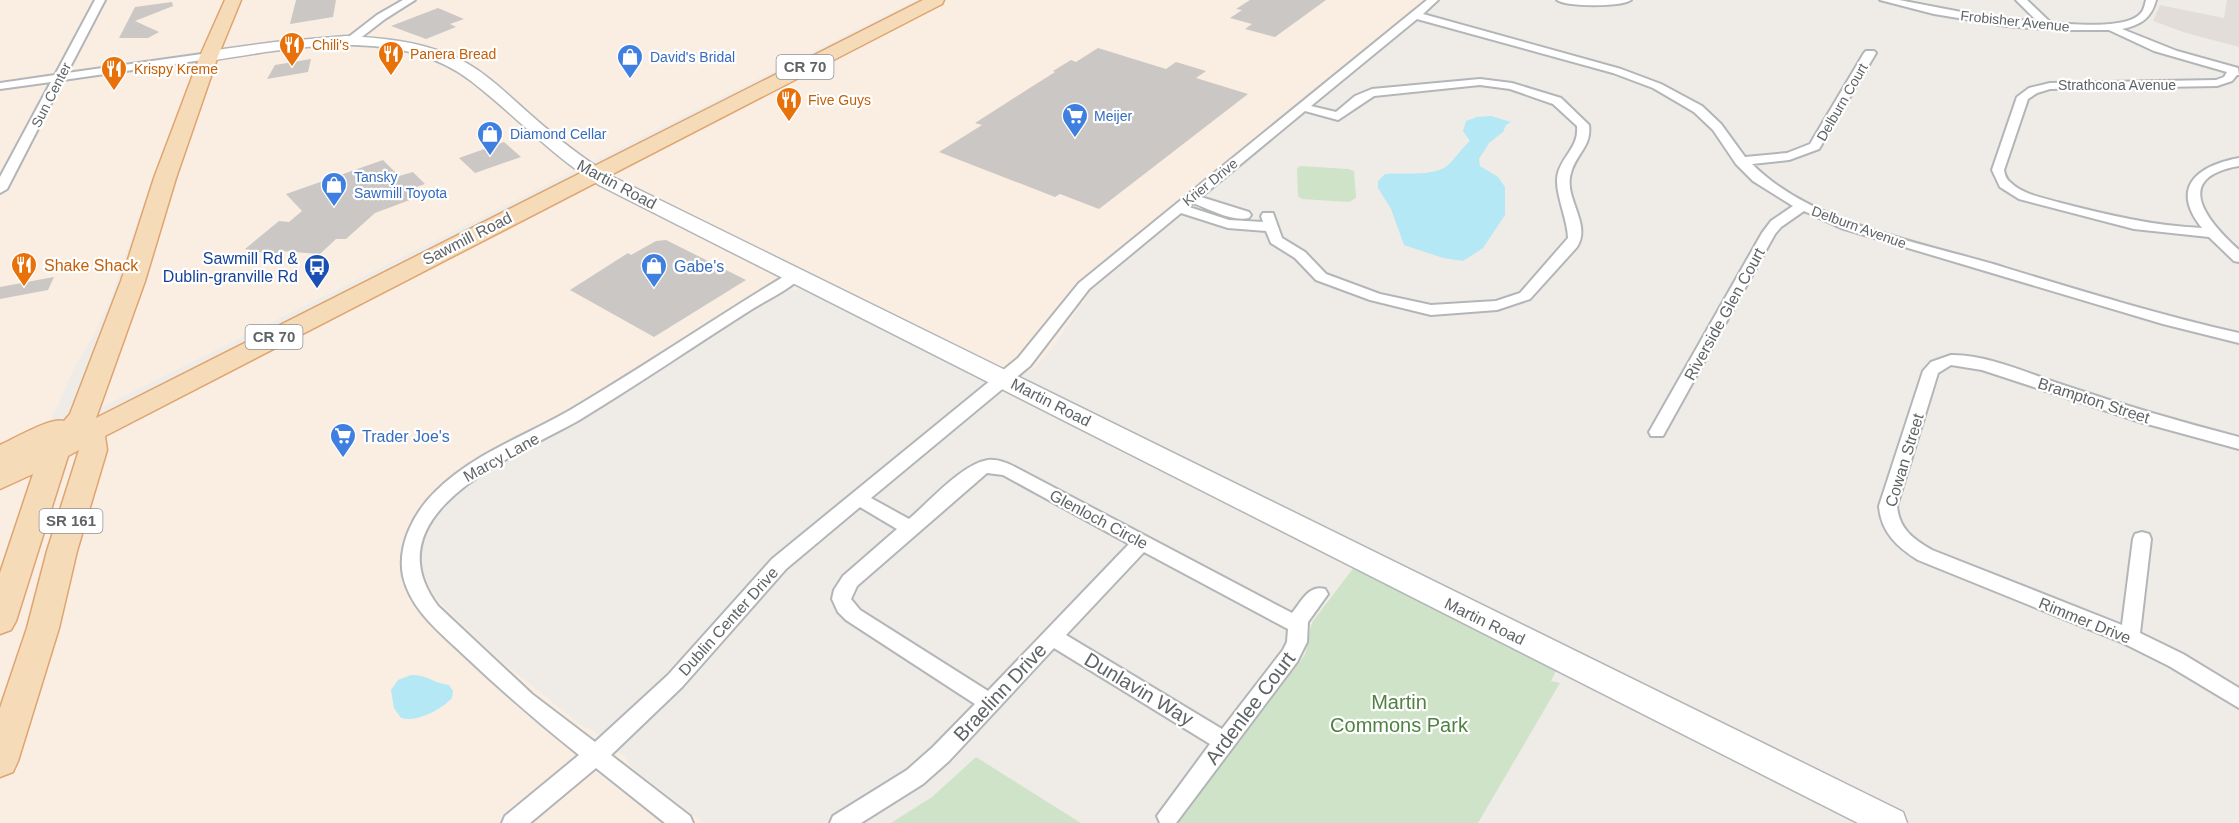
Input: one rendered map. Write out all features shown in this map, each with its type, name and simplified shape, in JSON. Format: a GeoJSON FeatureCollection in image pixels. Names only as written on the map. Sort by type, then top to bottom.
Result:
{"type":"FeatureCollection","features":[{"type":"Feature","properties":{"kind":"main road","name":"SR 161"},"geometry":{"type":"LineString","coordinates":[[0,621],[56,450],[86,425],[165,178],[232,0]]}},
{"type":"Feature","properties":{"kind":"main road","name":"Sawmill Road"},"geometry":{"type":"LineString","coordinates":[[588,171],[916,0]]}},
{"type":"Feature","properties":{"kind":"main road","name":"Sawmill Road"},"geometry":{"type":"LineString","coordinates":[[0,457],[86,425],[588,171],[936,0]]}},
{"type":"Feature","properties":{"kind":"main road","name":"SR 161"},"geometry":{"type":"LineString","coordinates":[[0,761],[42,628],[62,551],[93,450],[86,425]]}},
{"type":"Feature","properties":{"kind":"main road"},"geometry":{"type":"LineString","coordinates":[[0,479],[56,450]]}},
{"type":"Feature","properties":{"kind":"street","name":"Sun Center"},"geometry":{"type":"LineString","coordinates":[[0,189],[100,0]]}},
{"type":"Feature","properties":{"kind":"street"},"geometry":{"type":"LineString","coordinates":[[350,41],[381,17],[410,0]]}},
{"type":"Feature","properties":{"kind":"street","name":"Krier Drive"},"geometry":{"type":"LineString","coordinates":[[1003,378],[1035,350],[1061,311],[1080,289],[1433,0]]}},
{"type":"Feature","properties":{"kind":"street"},"geometry":{"type":"LineString","coordinates":[[1562,0],[1606,2],[1626,0]]}},
{"type":"Feature","properties":{"kind":"street","name":"Frobisher Avenue"},"geometry":{"type":"LineString","coordinates":[[1885,0],[1975,19],[2048,26],[2112,27]]}},
{"type":"Feature","properties":{"kind":"street"},"geometry":{"type":"LineString","coordinates":[[2021,0],[2048,26]]}},
{"type":"Feature","properties":{"kind":"street"},"geometry":{"type":"LineString","coordinates":[[2112,27],[2141,19],[2147,14],[2151,0]]}},
{"type":"Feature","properties":{"kind":"street","name":"Delburn Avenue"},"geometry":{"type":"LineString","coordinates":[[1415,15],[1617,71],[1657,86],[1698,109],[1717,127],[1741,161],[1758,178],[1802,206],[1846,225],[2168,321],[2239,338]]}},
{"type":"Feature","properties":{"kind":"street"},"geometry":{"type":"LineString","coordinates":[[2112,27],[2133,39],[2161,50],[2236,71]]}},
{"type":"Feature","properties":{"kind":"street","name":"Martin Road"},"geometry":{"type":"LineString","coordinates":[[209,56],[308,42],[350,41],[410,48],[454,62],[476,77],[550,139],[564,155],[588,171],[1891,823]]}},
{"type":"Feature","properties":{"kind":"street","name":"Delburn Court"},"geometry":{"type":"LineString","coordinates":[[1741,161],[1783,158],[1807,152],[1815,146],[1870,53]]}},
{"type":"Feature","properties":{"kind":"street"},"geometry":{"type":"LineString","coordinates":[[0,86],[209,56]]}},
{"type":"Feature","properties":{"kind":"street","name":"Strathcona Avenue"},"geometry":{"type":"LineString","coordinates":[[2212,233],[2175,232],[2116,222],[2037,200],[2007,186],[1999,178],[1998,170],[2020,103],[2023,97],[2033,90],[2058,85],[2217,83],[2228,79],[2236,71]]}},
{"type":"Feature","properties":{"kind":"street"},"geometry":{"type":"LineString","coordinates":[[1185,203],[1228,224],[1269,220],[1276,240],[1300,255],[1311,269],[1322,277],[1375,297],[1431,310],[1497,305],[1525,296],[1575,238],[1575,227],[1563,185],[1564,173],[1583,141],[1583,125],[1557,101],[1512,86],[1480,82],[1372,93],[1359,99],[1338,116],[1302,107]]}},
{"type":"Feature","properties":{"kind":"street"},"geometry":{"type":"LineString","coordinates":[[2239,162],[2215,169],[2199,179],[2194,190],[2193,202],[2203,222],[2212,233],[2239,258]]}},
{"type":"Feature","properties":{"kind":"street","name":"Riverside Glen Court"},"geometry":{"type":"LineString","coordinates":[[1657,432],[1769,233],[1776,224],[1802,206]]}},
{"type":"Feature","properties":{"kind":"street","name":"Marcy Lane"},"geometry":{"type":"LineString","coordinates":[[682,823],[501,679],[423,602],[412,579],[410,568],[413,546],[421,525],[443,495],[474,469],[567,420],[796,275]]}},
{"type":"Feature","properties":{"kind":"street","name":"Brampton Street"},"geometry":{"type":"LineString","coordinates":[[1949,360],[1966,360],[1989,366],[2146,418],[2239,443]]}},
{"type":"Feature","properties":{"kind":"street","name":"Cowan Street"},"geometry":{"type":"LineString","coordinates":[[1925,555],[1908,545],[1895,532],[1888,519],[1888,506],[1931,371],[1937,364],[1949,360]]}},
{"type":"Feature","properties":{"kind":"street","name":"Dublin Center Drive"},"geometry":{"type":"LineString","coordinates":[[513,823],[663,694],[771,571],[1003,378]]}},
{"type":"Feature","properties":{"kind":"street","name":"Glenloch Circle"},"geometry":{"type":"LineString","coordinates":[[990,704],[843,607],[841,597],[845,587],[974,472],[991,466],[1009,471],[1297,625]]}},
{"type":"Feature","properties":{"kind":"street"},"geometry":{"type":"LineString","coordinates":[[858,498],[910,528]]}},
{"type":"Feature","properties":{"kind":"street"},"geometry":{"type":"LineString","coordinates":[[2130,637],[2142,539]]}},
{"type":"Feature","properties":{"kind":"street","name":"Braelinn Drive"},"geometry":{"type":"LineString","coordinates":[[841,823],[927,767],[990,704],[1142,542]]}},
{"type":"Feature","properties":{"kind":"street","name":"Rimmer Drive"},"geometry":{"type":"LineString","coordinates":[[1925,555],[2130,637],[2176,660],[2239,699]]}},
{"type":"Feature","properties":{"kind":"street","name":"Ardenlee Court"},"geometry":{"type":"LineString","coordinates":[[1168,816],[1294,651],[1297,625],[1318,594]]}},
{"type":"Feature","properties":{"kind":"street","name":"Dunlavin Way"},"geometry":{"type":"LineString","coordinates":[[1052,636],[1225,742]]}},
{"type":"Feature","properties":{"kind":"shaded area"},"geometry":{"type":"Polygon","coordinates":[[[0,0],[916,0],[82,417],[165,179],[145,200],[110,300],[95,333],[73,370],[52,418],[42,426],[0,448],[0,0]]]}},
{"type":"Feature","properties":{"kind":"shaded area"},"geometry":{"type":"Polygon","coordinates":[[[943,0],[1442,0],[1093,287],[1052,348],[1032,370],[975,379],[958,366],[805,289],[785,290],[587,415],[550,437],[503,459],[458,490],[428,531],[422,551],[423,570],[434,597],[502,662],[582,726],[593,730],[626,758],[631,767],[703,823],[0,823],[0,483],[943,0]]]}},
{"type":"Feature","properties":{"kind":"shaded area"},"geometry":{"type":"Polygon","coordinates":[[[2227,0],[2239,0],[2239,47],[2186,33],[2153,21],[2160,5],[2224,18],[2227,0]]]}},
{"type":"Feature","properties":{"kind":"green space"},"geometry":{"type":"Polygon","coordinates":[[[1300,166],[1354,171],[1356,198],[1349,202],[1302,199],[1298,196],[1297,169],[1300,166]]]}},
{"type":"Feature","properties":{"kind":"green space","name":"Martin Commons Park"},"geometry":{"type":"Polygon","coordinates":[[[1355,566],[1557,669],[1551,681],[1560,683],[1478,823],[1177,823],[1304,656],[1313,621],[1355,566]]]}},
{"type":"Feature","properties":{"kind":"green space"},"geometry":{"type":"Polygon","coordinates":[[[976,757],[1081,823],[891,823],[932,797],[976,757]]]}},
{"type":"Feature","properties":{"kind":"water"},"geometry":{"type":"Polygon","coordinates":[[[1491,116],[1511,122],[1489,143],[1479,159],[1480,166],[1498,177],[1505,187],[1505,215],[1483,248],[1463,261],[1443,258],[1404,245],[1391,209],[1378,188],[1378,181],[1385,174],[1434,172],[1447,166],[1470,141],[1463,131],[1466,121],[1491,116]]]}},
{"type":"Feature","properties":{"kind":"water"},"geometry":{"type":"Polygon","coordinates":[[[411,675],[422,676],[449,685],[453,691],[452,698],[422,717],[401,718],[394,708],[391,690],[398,680],[411,675]]]}},
{"type":"Feature","properties":{"kind":"building"},"geometry":{"type":"Polygon","coordinates":[[[296,0],[336,0],[333,17],[290,24],[296,0]]]}},
{"type":"Feature","properties":{"kind":"building"},"geometry":{"type":"Polygon","coordinates":[[[1250,0],[1326,0],[1275,37],[1245,29],[1252,24],[1230,18],[1242,10],[1236,9],[1250,0]]]}},
{"type":"Feature","properties":{"kind":"building"},"geometry":{"type":"Polygon","coordinates":[[[172,2],[173,6],[135,21],[159,32],[148,38],[119,38],[135,7],[172,2]]]}},
{"type":"Feature","properties":{"kind":"building"},"geometry":{"type":"Polygon","coordinates":[[[438,8],[464,19],[450,24],[456,27],[426,39],[391,26],[438,8]]]}},
{"type":"Feature","properties":{"kind":"building","name":"Meijer"},"geometry":{"type":"Polygon","coordinates":[[[1098,48],[1166,69],[1176,62],[1206,71],[1196,78],[1248,94],[1099,209],[1060,194],[1055,197],[939,152],[982,125],[975,123],[1055,72],[1053,71],[1071,60],[1076,62],[1098,48]]]}},
{"type":"Feature","properties":{"kind":"building","name":"Chili's"},"geometry":{"type":"Polygon","coordinates":[[[311,59],[308,72],[267,79],[275,65],[311,59]]]}},
{"type":"Feature","properties":{"kind":"building","name":"Diamond Cellar"},"geometry":{"type":"Polygon","coordinates":[[[504,142],[521,157],[475,173],[459,158],[504,142]]]}},
{"type":"Feature","properties":{"kind":"building","name":"Tansky Sawmill Toyota"},"geometry":{"type":"Polygon","coordinates":[[[383,160],[399,176],[413,172],[425,184],[407,190],[415,198],[375,213],[346,239],[336,239],[320,254],[280,251],[268,254],[245,249],[279,221],[289,222],[302,211],[286,194],[383,160]]]}},
{"type":"Feature","properties":{"kind":"building","name":"Gabe's"},"geometry":{"type":"Polygon","coordinates":[[[666,240],[746,280],[654,337],[570,290],[628,253],[631,255],[656,241],[666,240]]]}},
{"type":"Feature","properties":{"kind":"building","name":"Shake Shack"},"geometry":{"type":"Polygon","coordinates":[[[54,277],[48,290],[0,299],[0,287],[54,277]]]}},
{"type":"Feature","properties":{"kind":"place","name":"Chili's"},"geometry":{"type":"Point","coordinates":[292,68]}},
{"type":"Feature","properties":{"kind":"place","name":"Panera Bread"},"geometry":{"type":"Point","coordinates":[391,77]}},
{"type":"Feature","properties":{"kind":"place","name":"David's Bridal"},"geometry":{"type":"Point","coordinates":[630,80]}},
{"type":"Feature","properties":{"kind":"place","name":"Krispy Kreme"},"geometry":{"type":"Point","coordinates":[114,92]}},
{"type":"Feature","properties":{"kind":"place","name":"Five Guys"},"geometry":{"type":"Point","coordinates":[789,123]}},
{"type":"Feature","properties":{"kind":"place","name":"Meijer"},"geometry":{"type":"Point","coordinates":[1075,139]}},
{"type":"Feature","properties":{"kind":"place","name":"Diamond Cellar"},"geometry":{"type":"Point","coordinates":[490,157]}},
{"type":"Feature","properties":{"kind":"place","name":"Tansky Sawmill Toyota"},"geometry":{"type":"Point","coordinates":[334,208]}},
{"type":"Feature","properties":{"kind":"place","name":"Shake Shack"},"geometry":{"type":"Point","coordinates":[24,288]}},
{"type":"Feature","properties":{"kind":"place","name":"Gabe's"},"geometry":{"type":"Point","coordinates":[654,289]}},
{"type":"Feature","properties":{"kind":"place","name":"Sawmill Rd & Dublin-granville Rd"},"geometry":{"type":"Point","coordinates":[317,290]}},
{"type":"Feature","properties":{"kind":"place","name":"Trader Joe's"},"geometry":{"type":"Point","coordinates":[343,459]}}]}
